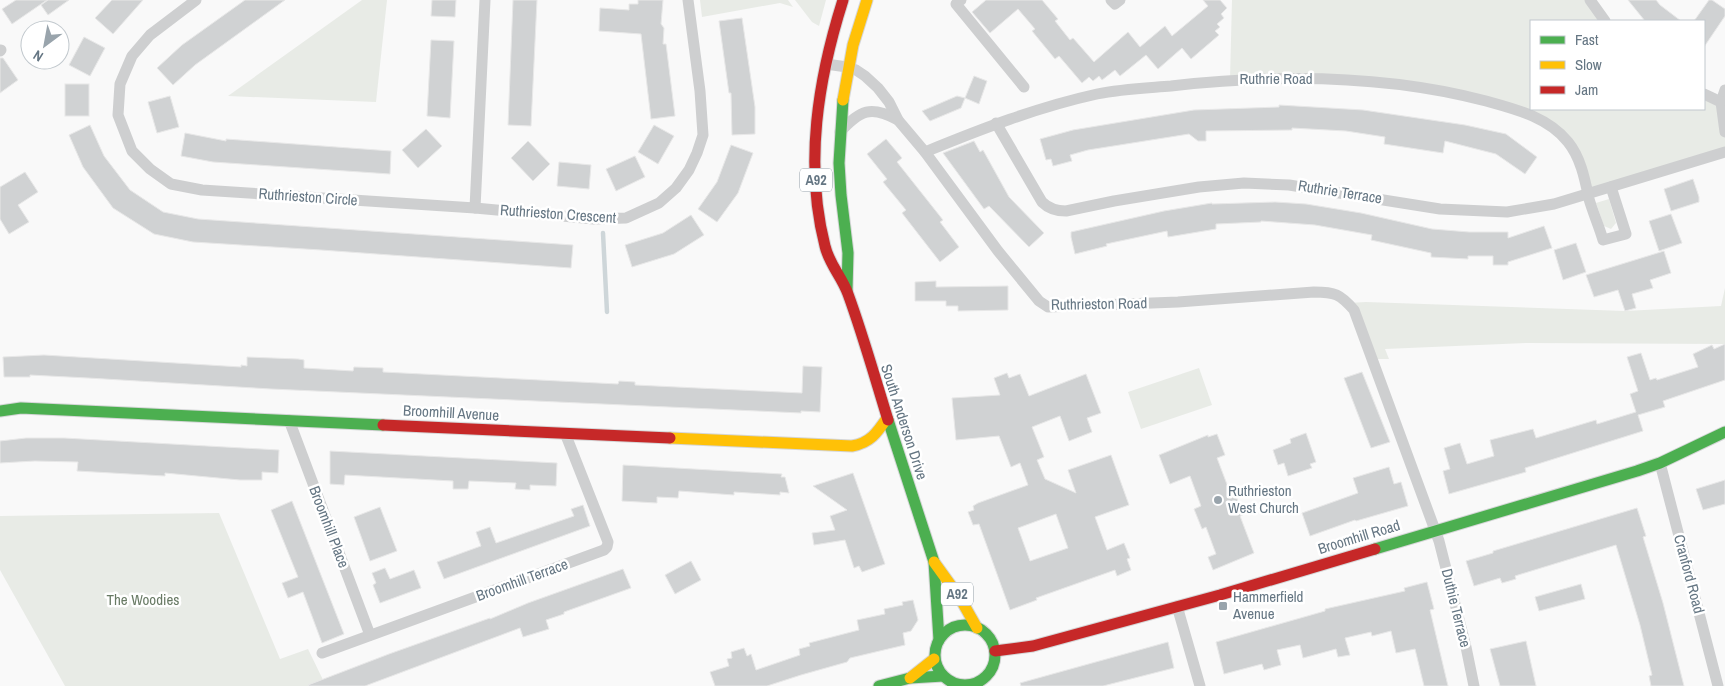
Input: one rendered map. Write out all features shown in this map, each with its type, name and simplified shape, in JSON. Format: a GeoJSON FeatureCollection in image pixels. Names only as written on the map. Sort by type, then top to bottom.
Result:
{"type":"FeatureCollection","features":[{"type":"Feature","properties":{"kind":"street","name":"Ruthrieston Circle"},"geometry":{"type":"LineString","coordinates":[[196,0],[150,34],[132,56],[120,84],[118,115],[132,151],[150,169],[171,184],[202,190],[476,208]]}},
{"type":"Feature","properties":{"kind":"street"},"geometry":{"type":"LineString","coordinates":[[476,208],[485,0]]}},
{"type":"Feature","properties":{"kind":"street","name":"Ruthrieston Crescent"},"geometry":{"type":"LineString","coordinates":[[476,208],[594,219],[626,218],[659,203],[676,188],[689,170],[703,135],[700,91],[688,0]]}},
{"type":"Feature","properties":{"kind":"street","name":"South Anderson Drive"},"geometry":{"type":"LineString","coordinates":[[843,0],[826,64],[819,103],[815,159],[817,206],[826,253],[847,291],[934,562]]}},
{"type":"Feature","properties":{"kind":"street","name":"South Anderson Drive"},"geometry":{"type":"LineString","coordinates":[[847,291],[848,249],[840,187],[840,132],[847,67],[867,0]]}},
{"type":"Feature","properties":{"kind":"street"},"geometry":{"type":"LineString","coordinates":[[961,0],[956,4],[1024,87]]}},
{"type":"Feature","properties":{"kind":"street"},"geometry":{"type":"LineString","coordinates":[[1111,0],[1114,4],[1120,0]]}},
{"type":"Feature","properties":{"kind":"street"},"geometry":{"type":"LineString","coordinates":[[1590,0],[1604,20]]}},
{"type":"Feature","properties":{"kind":"street"},"geometry":{"type":"LineString","coordinates":[[826,64],[847,67]]}},
{"type":"Feature","properties":{"kind":"street","name":"Ruthrieston Road"},"geometry":{"type":"LineString","coordinates":[[847,67],[865,76],[878,88],[898,120],[925,152],[998,251],[1039,301],[1048,307],[1178,302],[1314,292],[1333,292],[1348,303],[1354,310],[1435,530]]}},
{"type":"Feature","properties":{"kind":"street","name":"Ruthrie Road"},"geometry":{"type":"LineString","coordinates":[[925,152],[996,123],[1108,92],[1230,79],[1363,80],[1467,96],[1519,110],[1555,129],[1568,142],[1576,157],[1587,185],[1588,194],[1603,240],[1626,234],[1611,187]]}},
{"type":"Feature","properties":{"kind":"street"},"geometry":{"type":"LineString","coordinates":[[1725,90],[1721,102],[1725,132]]}},
{"type":"Feature","properties":{"kind":"street"},"geometry":{"type":"LineString","coordinates":[[1705,94],[1721,102]]}},
{"type":"Feature","properties":{"kind":"street","name":"Ruthrieston Road"},"geometry":{"type":"LineString","coordinates":[[840,132],[850,121],[862,113],[871,110],[889,114],[898,120]]}},
{"type":"Feature","properties":{"kind":"street","name":"Ruthrie Terrace"},"geometry":{"type":"LineString","coordinates":[[996,123],[1042,202],[1052,210],[1059,211],[1199,187],[1244,183],[1289,185],[1440,209],[1507,212],[1554,204],[1725,152]]}},
{"type":"Feature","properties":{"kind":"street","name":"Broomhill Avenue"},"geometry":{"type":"LineString","coordinates":[[0,411],[21,408],[852,446],[866,444],[872,439],[887,418]]}},
{"type":"Feature","properties":{"kind":"street","name":"Broomhill Place"},"geometry":{"type":"LineString","coordinates":[[289,420],[370,635]]}},
{"type":"Feature","properties":{"kind":"street","name":"Broomhill Road"},"geometry":{"type":"LineString","coordinates":[[995,651],[1016,650],[1036,646],[1220,595],[1660,463],[1725,432]]}},
{"type":"Feature","properties":{"kind":"street","name":"Broomhill Terrace"},"geometry":{"type":"LineString","coordinates":[[322,653],[604,550],[608,542],[565,433]]}},
{"type":"Feature","properties":{"kind":"street","name":"Cranford Road"},"geometry":{"type":"LineString","coordinates":[[1660,463],[1718,686]]}},
{"type":"Feature","properties":{"kind":"street","name":"Duthie Terrace"},"geometry":{"type":"LineString","coordinates":[[1435,530],[1466,647],[1474,686]]}},
{"type":"Feature","properties":{"kind":"street","name":"A92"},"geometry":{"type":"LineString","coordinates":[[934,562],[960,598],[977,628]]}},
{"type":"Feature","properties":{"kind":"street","name":"A92"},"geometry":{"type":"LineString","coordinates":[[934,562],[939,640]]}},
{"type":"Feature","properties":{"kind":"street"},"geometry":{"type":"LineString","coordinates":[[1177,606],[1200,686]]}},
{"type":"Feature","properties":{"kind":"street","name":"A92"},"geometry":{"type":"LineString","coordinates":[[934,659],[935,649],[939,640],[946,632],[955,627],[966,625],[977,628],[989,637],[995,651]]}},
{"type":"Feature","properties":{"kind":"street"},"geometry":{"type":"LineString","coordinates":[[910,678],[934,659],[937,668],[943,676],[957,685],[968,686],[987,681],[994,664],[995,651]]}},
{"type":"Feature","properties":{"kind":"street"},"geometry":{"type":"LineString","coordinates":[[879,686],[910,678],[943,676]]}},
{"type":"Feature","properties":{"kind":"green space"},"geometry":{"type":"Polygon","coordinates":[[[362,0],[387,0],[376,102],[228,96],[362,0]]]}},
{"type":"Feature","properties":{"kind":"green space"},"geometry":{"type":"Polygon","coordinates":[[[700,0],[788,0],[793,7],[780,3],[702,17],[700,0]]]}},
{"type":"Feature","properties":{"kind":"green space"},"geometry":{"type":"Polygon","coordinates":[[[795,0],[826,0],[819,26],[812,22],[795,0]]]}},
{"type":"Feature","properties":{"kind":"green space"},"geometry":{"type":"Polygon","coordinates":[[[1232,0],[1590,0],[1604,20],[1530,20],[1530,110],[1705,110],[1705,94],[1721,102],[1725,132],[1725,152],[1588,194],[1577,157],[1539,119],[1418,87],[1230,79],[1232,0]]]}},
{"type":"Feature","properties":{"kind":"green space"},"geometry":{"type":"Polygon","coordinates":[[[1609,199],[1616,223],[1611,229],[1604,226],[1596,203],[1609,199]]]}},
{"type":"Feature","properties":{"kind":"green space"},"geometry":{"type":"Polygon","coordinates":[[[1725,288],[1725,344],[1526,343],[1385,349],[1389,359],[1372,359],[1348,303],[1366,302],[1625,311],[1721,306],[1725,288]]]}},
{"type":"Feature","properties":{"kind":"green space"},"geometry":{"type":"Polygon","coordinates":[[[1199,368],[1212,405],[1141,429],[1128,392],[1199,368]]]}},
{"type":"Feature","properties":{"kind":"green space","name":"The Woodies"},"geometry":{"type":"Polygon","coordinates":[[[219,513],[280,659],[308,649],[326,686],[65,686],[0,570],[0,516],[219,513]]]}},
{"type":"Feature","properties":{"kind":"building"},"geometry":{"type":"Polygon","coordinates":[[[16,0],[47,0],[12,24],[2,9],[16,0]]]}},
{"type":"Feature","properties":{"kind":"building"},"geometry":{"type":"Polygon","coordinates":[[[48,0],[69,0],[48,15],[41,5],[48,0]]]}},
{"type":"Feature","properties":{"kind":"building"},"geometry":{"type":"Polygon","coordinates":[[[112,0],[143,0],[113,34],[95,18],[112,0]]]}},
{"type":"Feature","properties":{"kind":"building"},"geometry":{"type":"Polygon","coordinates":[[[245,0],[285,0],[195,65],[173,85],[157,68],[182,45],[245,0]]]}},
{"type":"Feature","properties":{"kind":"building"},"geometry":{"type":"Polygon","coordinates":[[[432,0],[456,0],[455,17],[431,16],[432,0]]]}},
{"type":"Feature","properties":{"kind":"building"},"geometry":{"type":"Polygon","coordinates":[[[513,0],[537,0],[531,126],[508,125],[513,0]]]}},
{"type":"Feature","properties":{"kind":"building"},"geometry":{"type":"Polygon","coordinates":[[[638,0],[663,0],[661,24],[664,28],[663,44],[666,44],[675,116],[651,119],[641,34],[599,31],[600,8],[629,10],[629,4],[638,4],[638,0]]]}},
{"type":"Feature","properties":{"kind":"building"},"geometry":{"type":"Polygon","coordinates":[[[986,0],[1042,0],[1058,19],[1055,21],[1070,40],[1073,38],[1094,62],[1128,32],[1140,47],[1165,26],[1172,36],[1208,6],[1203,0],[1220,0],[1227,8],[1221,14],[1224,18],[1217,24],[1220,27],[1215,31],[1219,35],[1191,59],[1182,48],[1158,69],[1146,55],[1120,76],[1115,70],[1102,80],[1099,76],[1093,81],[1089,77],[1082,83],[1059,56],[1055,59],[1032,31],[1035,29],[1018,9],[990,33],[972,12],[986,0]]]}},
{"type":"Feature","properties":{"kind":"building"},"geometry":{"type":"Polygon","coordinates":[[[1628,0],[1656,0],[1680,20],[1644,20],[1628,0]]]}},
{"type":"Feature","properties":{"kind":"building"},"geometry":{"type":"Polygon","coordinates":[[[1709,0],[1725,9],[1725,16],[1705,46],[1705,20],[1695,20],[1709,0]]]}},
{"type":"Feature","properties":{"kind":"building"},"geometry":{"type":"Polygon","coordinates":[[[742,18],[755,107],[755,134],[732,135],[731,93],[729,93],[719,21],[742,18]]]}},
{"type":"Feature","properties":{"kind":"building"},"geometry":{"type":"Polygon","coordinates":[[[84,37],[105,48],[90,76],[70,66],[84,37]]]}},
{"type":"Feature","properties":{"kind":"building"},"geometry":{"type":"Polygon","coordinates":[[[431,40],[454,41],[450,118],[427,116],[431,40]]]}},
{"type":"Feature","properties":{"kind":"building"},"geometry":{"type":"Polygon","coordinates":[[[0,58],[3,58],[18,80],[0,93],[0,58]]]}},
{"type":"Feature","properties":{"kind":"building"},"geometry":{"type":"Polygon","coordinates":[[[974,76],[987,81],[979,104],[965,98],[974,76]]]}},
{"type":"Feature","properties":{"kind":"building"},"geometry":{"type":"Polygon","coordinates":[[[65,84],[89,84],[89,116],[65,116],[65,84]]]}},
{"type":"Feature","properties":{"kind":"building"},"geometry":{"type":"Polygon","coordinates":[[[170,96],[179,127],[157,133],[148,102],[170,96]]]}},
{"type":"Feature","properties":{"kind":"building"},"geometry":{"type":"Polygon","coordinates":[[[957,96],[965,98],[961,108],[930,121],[922,111],[957,96]]]}},
{"type":"Feature","properties":{"kind":"building"},"geometry":{"type":"Polygon","coordinates":[[[1279,105],[1363,110],[1465,125],[1506,134],[1537,157],[1525,174],[1496,154],[1445,141],[1443,153],[1384,144],[1385,137],[1346,131],[1292,128],[1292,130],[1206,131],[1206,141],[1198,141],[1189,134],[1088,150],[1070,155],[1072,161],[1053,166],[1051,159],[1046,160],[1040,139],[1073,130],[1194,110],[1279,107],[1279,105]]]}},
{"type":"Feature","properties":{"kind":"building"},"geometry":{"type":"Polygon","coordinates":[[[90,125],[104,156],[130,190],[163,212],[198,219],[573,245],[571,268],[193,242],[154,234],[113,208],[83,167],[69,135],[90,125]]]}},
{"type":"Feature","properties":{"kind":"building"},"geometry":{"type":"Polygon","coordinates":[[[654,125],[674,136],[658,164],[638,152],[654,125]]]}},
{"type":"Feature","properties":{"kind":"building"},"geometry":{"type":"Polygon","coordinates":[[[426,129],[442,146],[418,168],[402,150],[426,129]]]}},
{"type":"Feature","properties":{"kind":"building"},"geometry":{"type":"Polygon","coordinates":[[[185,133],[226,141],[226,139],[391,151],[390,174],[213,162],[181,156],[185,133]]]}},
{"type":"Feature","properties":{"kind":"building"},"geometry":{"type":"Polygon","coordinates":[[[886,139],[902,158],[897,162],[943,220],[940,222],[959,247],[940,262],[902,213],[906,210],[883,182],[887,179],[867,154],[886,139]]]}},
{"type":"Feature","properties":{"kind":"building"},"geometry":{"type":"Polygon","coordinates":[[[528,141],[550,164],[533,181],[511,158],[528,141]]]}},
{"type":"Feature","properties":{"kind":"building"},"geometry":{"type":"Polygon","coordinates":[[[974,141],[980,152],[983,150],[1009,197],[1044,233],[1029,247],[989,206],[984,209],[943,153],[974,141]]]}},
{"type":"Feature","properties":{"kind":"building"},"geometry":{"type":"Polygon","coordinates":[[[731,145],[753,153],[738,193],[717,222],[698,209],[717,182],[731,145]]]}},
{"type":"Feature","properties":{"kind":"building"},"geometry":{"type":"Polygon","coordinates":[[[635,156],[645,177],[616,191],[606,169],[635,156]]]}},
{"type":"Feature","properties":{"kind":"building"},"geometry":{"type":"Polygon","coordinates":[[[559,162],[591,165],[589,189],[557,186],[559,162]]]}},
{"type":"Feature","properties":{"kind":"building"},"geometry":{"type":"Polygon","coordinates":[[[25,172],[38,192],[18,205],[29,222],[9,234],[0,219],[0,187],[25,172]]]}},
{"type":"Feature","properties":{"kind":"building"},"geometry":{"type":"Polygon","coordinates":[[[1693,179],[1699,202],[1671,211],[1664,189],[1693,179]]]}},
{"type":"Feature","properties":{"kind":"building"},"geometry":{"type":"Polygon","coordinates":[[[1275,202],[1306,204],[1361,213],[1432,229],[1469,232],[1508,232],[1508,238],[1544,226],[1552,248],[1508,262],[1508,265],[1493,265],[1493,256],[1468,256],[1468,259],[1431,257],[1431,253],[1371,240],[1372,235],[1315,225],[1261,221],[1216,224],[1216,229],[1168,237],[1167,231],[1106,244],[1107,246],[1075,254],[1071,237],[1071,232],[1164,211],[1212,203],[1275,202]]]}},
{"type":"Feature","properties":{"kind":"building"},"geometry":{"type":"Polygon","coordinates":[[[1671,214],[1682,243],[1659,251],[1649,221],[1671,214]]]}},
{"type":"Feature","properties":{"kind":"building"},"geometry":{"type":"Polygon","coordinates":[[[691,215],[704,235],[674,254],[632,267],[625,245],[663,233],[691,215]]]}},
{"type":"Feature","properties":{"kind":"building"},"geometry":{"type":"Polygon","coordinates":[[[1576,243],[1586,272],[1563,280],[1554,250],[1576,243]]]}},
{"type":"Feature","properties":{"kind":"building"},"geometry":{"type":"Polygon","coordinates":[[[1664,251],[1671,273],[1650,280],[1653,288],[1632,294],[1636,308],[1625,311],[1618,290],[1594,297],[1586,275],[1664,251]]]}},
{"type":"Feature","properties":{"kind":"building"},"geometry":{"type":"Polygon","coordinates":[[[936,281],[936,287],[1008,286],[1008,310],[958,311],[958,306],[946,306],[946,301],[915,301],[915,282],[936,281]]]}},
{"type":"Feature","properties":{"kind":"building"},"geometry":{"type":"Polygon","coordinates":[[[1725,344],[1725,380],[1663,401],[1665,407],[1638,415],[1643,431],[1525,468],[1526,472],[1449,494],[1443,471],[1450,469],[1444,448],[1460,443],[1467,464],[1494,456],[1490,440],[1533,429],[1536,438],[1596,420],[1597,424],[1636,412],[1630,394],[1638,391],[1627,357],[1641,353],[1650,380],[1656,378],[1657,380],[1698,367],[1693,354],[1712,345],[1714,349],[1725,344]]]}},
{"type":"Feature","properties":{"kind":"building"},"geometry":{"type":"Polygon","coordinates":[[[44,355],[241,367],[241,365],[247,366],[247,357],[298,359],[304,360],[304,368],[353,371],[354,367],[383,368],[383,372],[618,384],[619,381],[635,382],[635,385],[802,393],[803,366],[822,367],[820,412],[801,411],[801,413],[271,389],[30,375],[30,377],[4,377],[3,357],[44,355]]]}},
{"type":"Feature","properties":{"kind":"building"},"geometry":{"type":"Polygon","coordinates":[[[1362,372],[1390,442],[1371,448],[1344,378],[1362,372]]]}},
{"type":"Feature","properties":{"kind":"building"},"geometry":{"type":"Polygon","coordinates":[[[1007,373],[1009,378],[1020,374],[1029,396],[1086,374],[1101,413],[1087,418],[1092,432],[1069,441],[1060,416],[1032,427],[1044,457],[1037,460],[1045,479],[1076,493],[1068,470],[1111,455],[1129,505],[1095,517],[1107,550],[1124,543],[1130,558],[1127,559],[1131,570],[1117,576],[1115,570],[1036,598],[1037,600],[1010,610],[979,524],[973,525],[968,512],[974,510],[973,506],[978,503],[1028,485],[1020,463],[1011,467],[999,436],[956,440],[952,398],[1000,395],[994,378],[1007,373]],[[1056,514],[1018,528],[1030,561],[1068,548],[1056,514]]]}},
{"type":"Feature","properties":{"kind":"building"},"geometry":{"type":"Polygon","coordinates":[[[1306,433],[1316,462],[1310,464],[1312,468],[1288,476],[1284,463],[1278,465],[1273,450],[1291,443],[1290,439],[1306,433]]]}},
{"type":"Feature","properties":{"kind":"building","name":"Ruthrieston West Church"},"geometry":{"type":"Polygon","coordinates":[[[1217,434],[1225,455],[1217,458],[1231,495],[1235,493],[1243,515],[1240,516],[1254,553],[1213,570],[1208,557],[1216,554],[1206,527],[1202,529],[1194,509],[1201,506],[1190,476],[1170,484],[1159,455],[1208,435],[1208,437],[1217,434]]]}},
{"type":"Feature","properties":{"kind":"building"},"geometry":{"type":"Polygon","coordinates":[[[26,438],[64,438],[279,450],[278,473],[262,472],[262,480],[240,480],[165,473],[165,476],[77,471],[78,462],[35,461],[0,463],[0,441],[26,438]]]}},
{"type":"Feature","properties":{"kind":"building"},"geometry":{"type":"Polygon","coordinates":[[[330,451],[557,463],[556,486],[530,485],[530,490],[515,489],[516,483],[469,481],[468,489],[453,489],[453,481],[345,475],[344,485],[330,484],[330,451]]]}},
{"type":"Feature","properties":{"kind":"building"},"geometry":{"type":"Polygon","coordinates":[[[623,465],[782,474],[781,477],[785,477],[789,493],[780,492],[780,495],[734,492],[734,495],[679,491],[678,498],[657,497],[657,503],[622,501],[623,465]]]}},
{"type":"Feature","properties":{"kind":"building"},"geometry":{"type":"Polygon","coordinates":[[[1389,467],[1394,484],[1401,482],[1408,506],[1355,520],[1310,536],[1302,513],[1358,493],[1353,478],[1389,467]]]}},
{"type":"Feature","properties":{"kind":"building"},"geometry":{"type":"Polygon","coordinates":[[[853,473],[885,564],[862,572],[859,566],[854,568],[845,540],[814,545],[812,533],[835,530],[830,516],[847,510],[813,486],[853,473]]]}},
{"type":"Feature","properties":{"kind":"building"},"geometry":{"type":"Polygon","coordinates":[[[1725,480],[1725,504],[1703,510],[1696,489],[1725,480]]]}},
{"type":"Feature","properties":{"kind":"building"},"geometry":{"type":"Polygon","coordinates":[[[292,501],[344,634],[322,643],[303,592],[288,598],[282,583],[298,577],[271,510],[292,501]]]}},
{"type":"Feature","properties":{"kind":"building"},"geometry":{"type":"Polygon","coordinates":[[[583,505],[590,526],[444,579],[437,562],[481,546],[476,532],[490,527],[496,543],[574,516],[571,509],[583,505]]]}},
{"type":"Feature","properties":{"kind":"building"},"geometry":{"type":"Polygon","coordinates":[[[380,507],[397,551],[370,561],[354,517],[380,507]]]}},
{"type":"Feature","properties":{"kind":"building"},"geometry":{"type":"Polygon","coordinates":[[[1637,508],[1646,536],[1643,537],[1663,603],[1684,686],[1651,686],[1649,676],[1652,675],[1640,625],[1616,545],[1515,576],[1516,579],[1502,583],[1500,578],[1474,586],[1466,561],[1493,553],[1493,551],[1637,508]]]}},
{"type":"Feature","properties":{"kind":"building"},"geometry":{"type":"Polygon","coordinates":[[[691,561],[701,580],[675,594],[665,575],[691,561]]]}},
{"type":"Feature","properties":{"kind":"building"},"geometry":{"type":"Polygon","coordinates":[[[385,568],[390,579],[414,570],[421,588],[380,603],[373,585],[376,583],[372,573],[385,568]]]}},
{"type":"Feature","properties":{"kind":"building"},"geometry":{"type":"Polygon","coordinates":[[[623,569],[631,588],[546,620],[549,629],[523,637],[520,628],[365,686],[308,685],[389,654],[490,619],[528,603],[623,569]]]}},
{"type":"Feature","properties":{"kind":"building"},"geometry":{"type":"Polygon","coordinates":[[[1427,582],[1434,609],[1430,610],[1448,686],[1424,686],[1415,649],[1396,653],[1391,631],[1372,636],[1371,632],[1345,638],[1350,655],[1338,657],[1336,649],[1303,658],[1300,645],[1277,650],[1281,665],[1264,670],[1262,664],[1224,674],[1216,642],[1325,611],[1325,609],[1405,591],[1404,588],[1427,582]]]}},
{"type":"Feature","properties":{"kind":"building"},"geometry":{"type":"Polygon","coordinates":[[[1581,584],[1585,599],[1539,611],[1535,597],[1581,584]]]}},
{"type":"Feature","properties":{"kind":"building"},"geometry":{"type":"Polygon","coordinates":[[[913,600],[918,620],[911,631],[903,633],[905,645],[850,658],[847,662],[767,686],[715,686],[710,672],[729,666],[727,659],[732,658],[731,652],[744,648],[747,656],[751,654],[756,670],[800,655],[799,649],[810,646],[809,643],[859,630],[857,620],[885,614],[884,609],[903,605],[902,602],[913,600]]]}},
{"type":"Feature","properties":{"kind":"building"},"geometry":{"type":"Polygon","coordinates":[[[1526,641],[1536,686],[1500,686],[1490,649],[1526,641]]]}},
{"type":"Feature","properties":{"kind":"building"},"geometry":{"type":"Polygon","coordinates":[[[1168,642],[1174,668],[1103,686],[1021,686],[1020,683],[1168,642]]]}},
{"type":"Feature","properties":{"kind":"waterway"},"geometry":{"type":"LineString","coordinates":[[603,233],[607,312]]}},
{"type":"Feature","properties":{"kind":"traffic: fast"},"geometry":{"type":"LineString","coordinates":[[843,100],[839,163],[848,253],[847,290]]}},
{"type":"Feature","properties":{"kind":"traffic: fast"},"geometry":{"type":"LineString","coordinates":[[0,411],[21,408],[383,425]]}},
{"type":"Feature","properties":{"kind":"traffic: fast"},"geometry":{"type":"LineString","coordinates":[[888,420],[934,562],[939,640]]}},
{"type":"Feature","properties":{"kind":"traffic: fast"},"geometry":{"type":"LineString","coordinates":[[1375,549],[1637,471],[1660,463],[1725,432]]}},
{"type":"Feature","properties":{"kind":"traffic: fast"},"geometry":{"type":"LineString","coordinates":[[965,625],[982,630],[990,638],[995,655],[990,672],[982,680],[965,685],[948,680],[940,672],[935,655],[940,638],[948,630],[965,625]]}},
{"type":"Feature","properties":{"kind":"traffic: fast"},"geometry":{"type":"LineString","coordinates":[[879,686],[910,678],[943,676]]}},
{"type":"Feature","properties":{"kind":"traffic: slow"},"geometry":{"type":"LineString","coordinates":[[843,100],[853,45],[867,0]]}},
{"type":"Feature","properties":{"kind":"traffic: slow"},"geometry":{"type":"LineString","coordinates":[[670,438],[852,446],[868,440],[887,418]]}},
{"type":"Feature","properties":{"kind":"traffic: slow"},"geometry":{"type":"LineString","coordinates":[[934,562],[960,598],[977,628]]}},
{"type":"Feature","properties":{"kind":"traffic: slow"},"geometry":{"type":"LineString","coordinates":[[910,678],[934,659]]}},
{"type":"Feature","properties":{"kind":"traffic: jam"},"geometry":{"type":"LineString","coordinates":[[843,0],[834,30],[821,91],[817,122],[815,184],[827,253],[848,294],[888,420]]}},
{"type":"Feature","properties":{"kind":"traffic: jam"},"geometry":{"type":"LineString","coordinates":[[383,425],[670,438]]}},
{"type":"Feature","properties":{"kind":"traffic: jam"},"geometry":{"type":"LineString","coordinates":[[995,651],[1033,646],[1220,595],[1375,549]]}},
{"type":"Feature","properties":{"kind":"place","name":"Ruthrieston West Church"},"geometry":{"type":"Point","coordinates":[1218,500]}},
{"type":"Feature","properties":{"kind":"place","name":"Hammerfield Avenue"},"geometry":{"type":"Point","coordinates":[1223,606]}}]}
